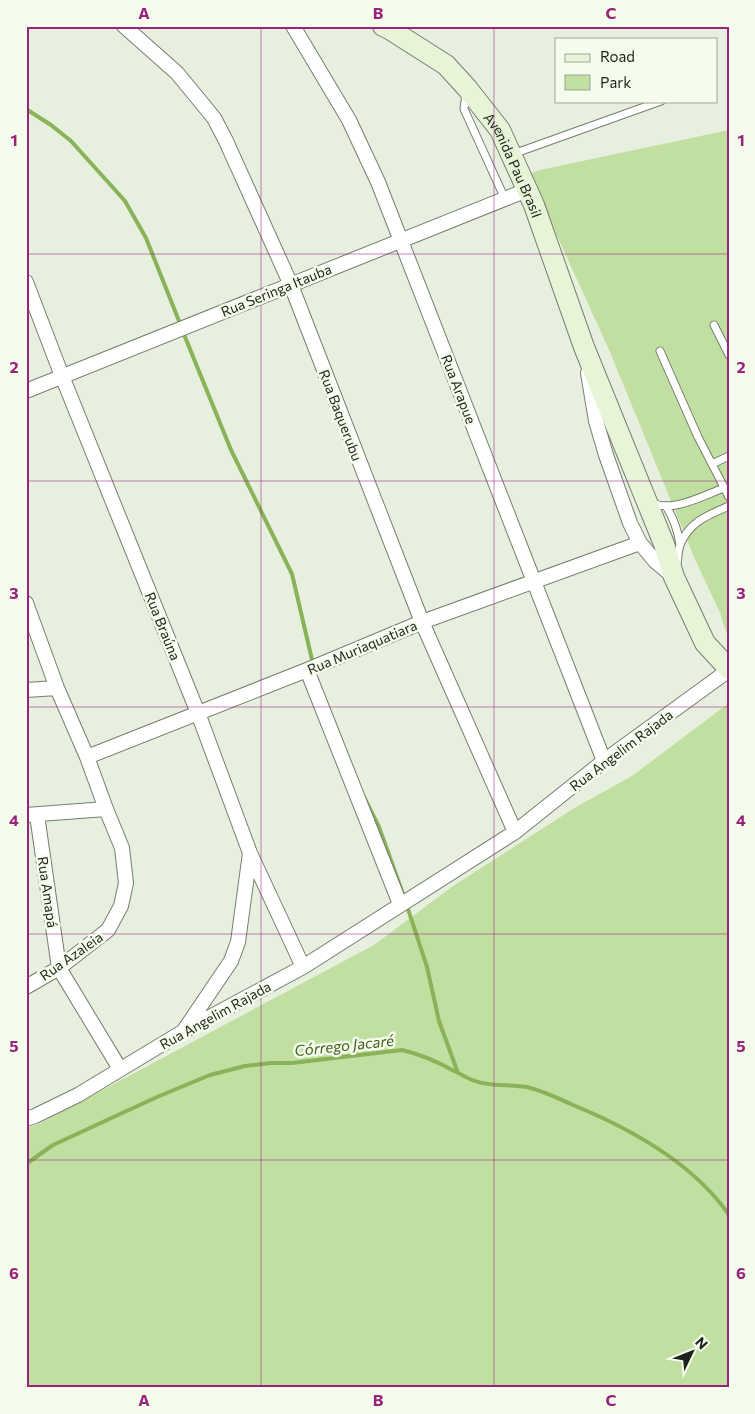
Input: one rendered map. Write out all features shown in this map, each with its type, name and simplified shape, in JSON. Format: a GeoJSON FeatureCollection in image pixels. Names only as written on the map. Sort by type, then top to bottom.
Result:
{"type":"FeatureCollection","features":[{"type":"Feature","properties":{"kind":"main road","name":"Avenida Pau Brasil"},"geometry":{"type":"LineString","coordinates":[[383,26],[446,65],[500,130],[534,205],[584,347],[664,544],[674,577],[706,643],[729,670]]}},
{"type":"Feature","properties":{"kind":"street","name":"Rua Baquerubu"},"geometry":{"type":"LineString","coordinates":[[124,26],[176,73],[214,118],[226,141],[291,285],[422,622],[515,832]]}},
{"type":"Feature","properties":{"kind":"street","name":"Rua Arapue"},"geometry":{"type":"LineString","coordinates":[[293,26],[349,120],[378,182],[604,761]]}},
{"type":"Feature","properties":{"kind":"street","name":"Rua Seringa Itauba"},"geometry":{"type":"LineString","coordinates":[[26,391],[526,190]]}},
{"type":"Feature","properties":{"kind":"street","name":"Rua Braúna"},"geometry":{"type":"LineString","coordinates":[[26,282],[198,712],[250,853],[303,967]]}},
{"type":"Feature","properties":{"kind":"street","name":"Avenida Pau Brasil"},"geometry":{"type":"LineString","coordinates":[[584,347],[596,421],[630,523],[640,543],[655,561],[674,577]]}},
{"type":"Feature","properties":{"kind":"street","name":"Rua Muriaquatiara"},"geometry":{"type":"LineString","coordinates":[[87,757],[313,668],[422,622],[640,543]]}},
{"type":"Feature","properties":{"kind":"street","name":"Rua Azaleia"},"geometry":{"type":"LineString","coordinates":[[26,603],[57,688],[87,757],[122,848],[126,883],[121,906],[108,930],[59,968],[26,987]]}},
{"type":"Feature","properties":{"kind":"street"},"geometry":{"type":"LineString","coordinates":[[313,668],[404,901]]}},
{"type":"Feature","properties":{"kind":"street","name":"Rua Angelim Rajada"},"geometry":{"type":"LineString","coordinates":[[26,1119],[78,1095],[184,1031],[303,967],[515,832],[604,761],[729,670]]}},
{"type":"Feature","properties":{"kind":"street"},"geometry":{"type":"LineString","coordinates":[[26,690],[57,688]]}},
{"type":"Feature","properties":{"kind":"street"},"geometry":{"type":"LineString","coordinates":[[32,815],[106,809]]}},
{"type":"Feature","properties":{"kind":"street","name":"Rua Amapá"},"geometry":{"type":"LineString","coordinates":[[32,815],[59,968]]}},
{"type":"Feature","properties":{"kind":"street"},"geometry":{"type":"LineString","coordinates":[[184,1031],[231,961],[238,942],[250,853]]}},
{"type":"Feature","properties":{"kind":"street"},"geometry":{"type":"LineString","coordinates":[[59,968],[120,1069]]}},
{"type":"Feature","properties":{"kind":"lane"},"geometry":{"type":"LineString","coordinates":[[467,88],[464,109],[505,198]]}},
{"type":"Feature","properties":{"kind":"lane"},"geometry":{"type":"LineString","coordinates":[[511,155],[657,102]]}},
{"type":"Feature","properties":{"kind":"lane"},"geometry":{"type":"LineString","coordinates":[[714,324],[729,355]]}},
{"type":"Feature","properties":{"kind":"lane"},"geometry":{"type":"LineString","coordinates":[[660,351],[698,437],[729,497]]}},
{"type":"Feature","properties":{"kind":"lane"},"geometry":{"type":"LineString","coordinates":[[712,464],[729,456]]}},
{"type":"Feature","properties":{"kind":"lane"},"geometry":{"type":"LineString","coordinates":[[644,498],[657,506],[675,506],[724,488]]}},
{"type":"Feature","properties":{"kind":"lane"},"geometry":{"type":"LineString","coordinates":[[666,506],[677,529],[680,545]]}},
{"type":"Feature","properties":{"kind":"lane"},"geometry":{"type":"LineString","coordinates":[[674,577],[680,545],[690,527],[706,516],[729,506]]}},
{"type":"Feature","properties":{"kind":"green space"},"geometry":{"type":"Polygon","coordinates":[[[729,130],[729,636],[694,557],[610,352],[529,174],[540,170],[729,130]]]}},
{"type":"Feature","properties":{"kind":"green space"},"geometry":{"type":"Polygon","coordinates":[[[729,703],[729,1388],[26,1388],[26,1128],[39,1124],[374,945],[453,886],[576,807],[632,776],[729,703]]]}},
{"type":"Feature","properties":{"kind":"waterway"},"geometry":{"type":"LineString","coordinates":[[26,109],[71,141],[125,201],[146,238],[181,326]]}},
{"type":"Feature","properties":{"kind":"waterway"},"geometry":{"type":"LineString","coordinates":[[183,332],[231,450],[292,574],[313,664]]}},
{"type":"Feature","properties":{"kind":"waterway"},"geometry":{"type":"LineString","coordinates":[[365,799],[379,827],[403,894]]}},
{"type":"Feature","properties":{"kind":"waterway"},"geometry":{"type":"LineString","coordinates":[[407,906],[427,967],[439,1021],[458,1073]]}},
{"type":"Feature","properties":{"kind":"waterway","name":"Córrego Jacaré"},"geometry":{"type":"LineString","coordinates":[[26,1164],[53,1145],[210,1075],[245,1066],[292,1063],[402,1050],[442,1064],[481,1083],[527,1087],[556,1097],[638,1136],[679,1164],[698,1180],[729,1215]]}}]}
